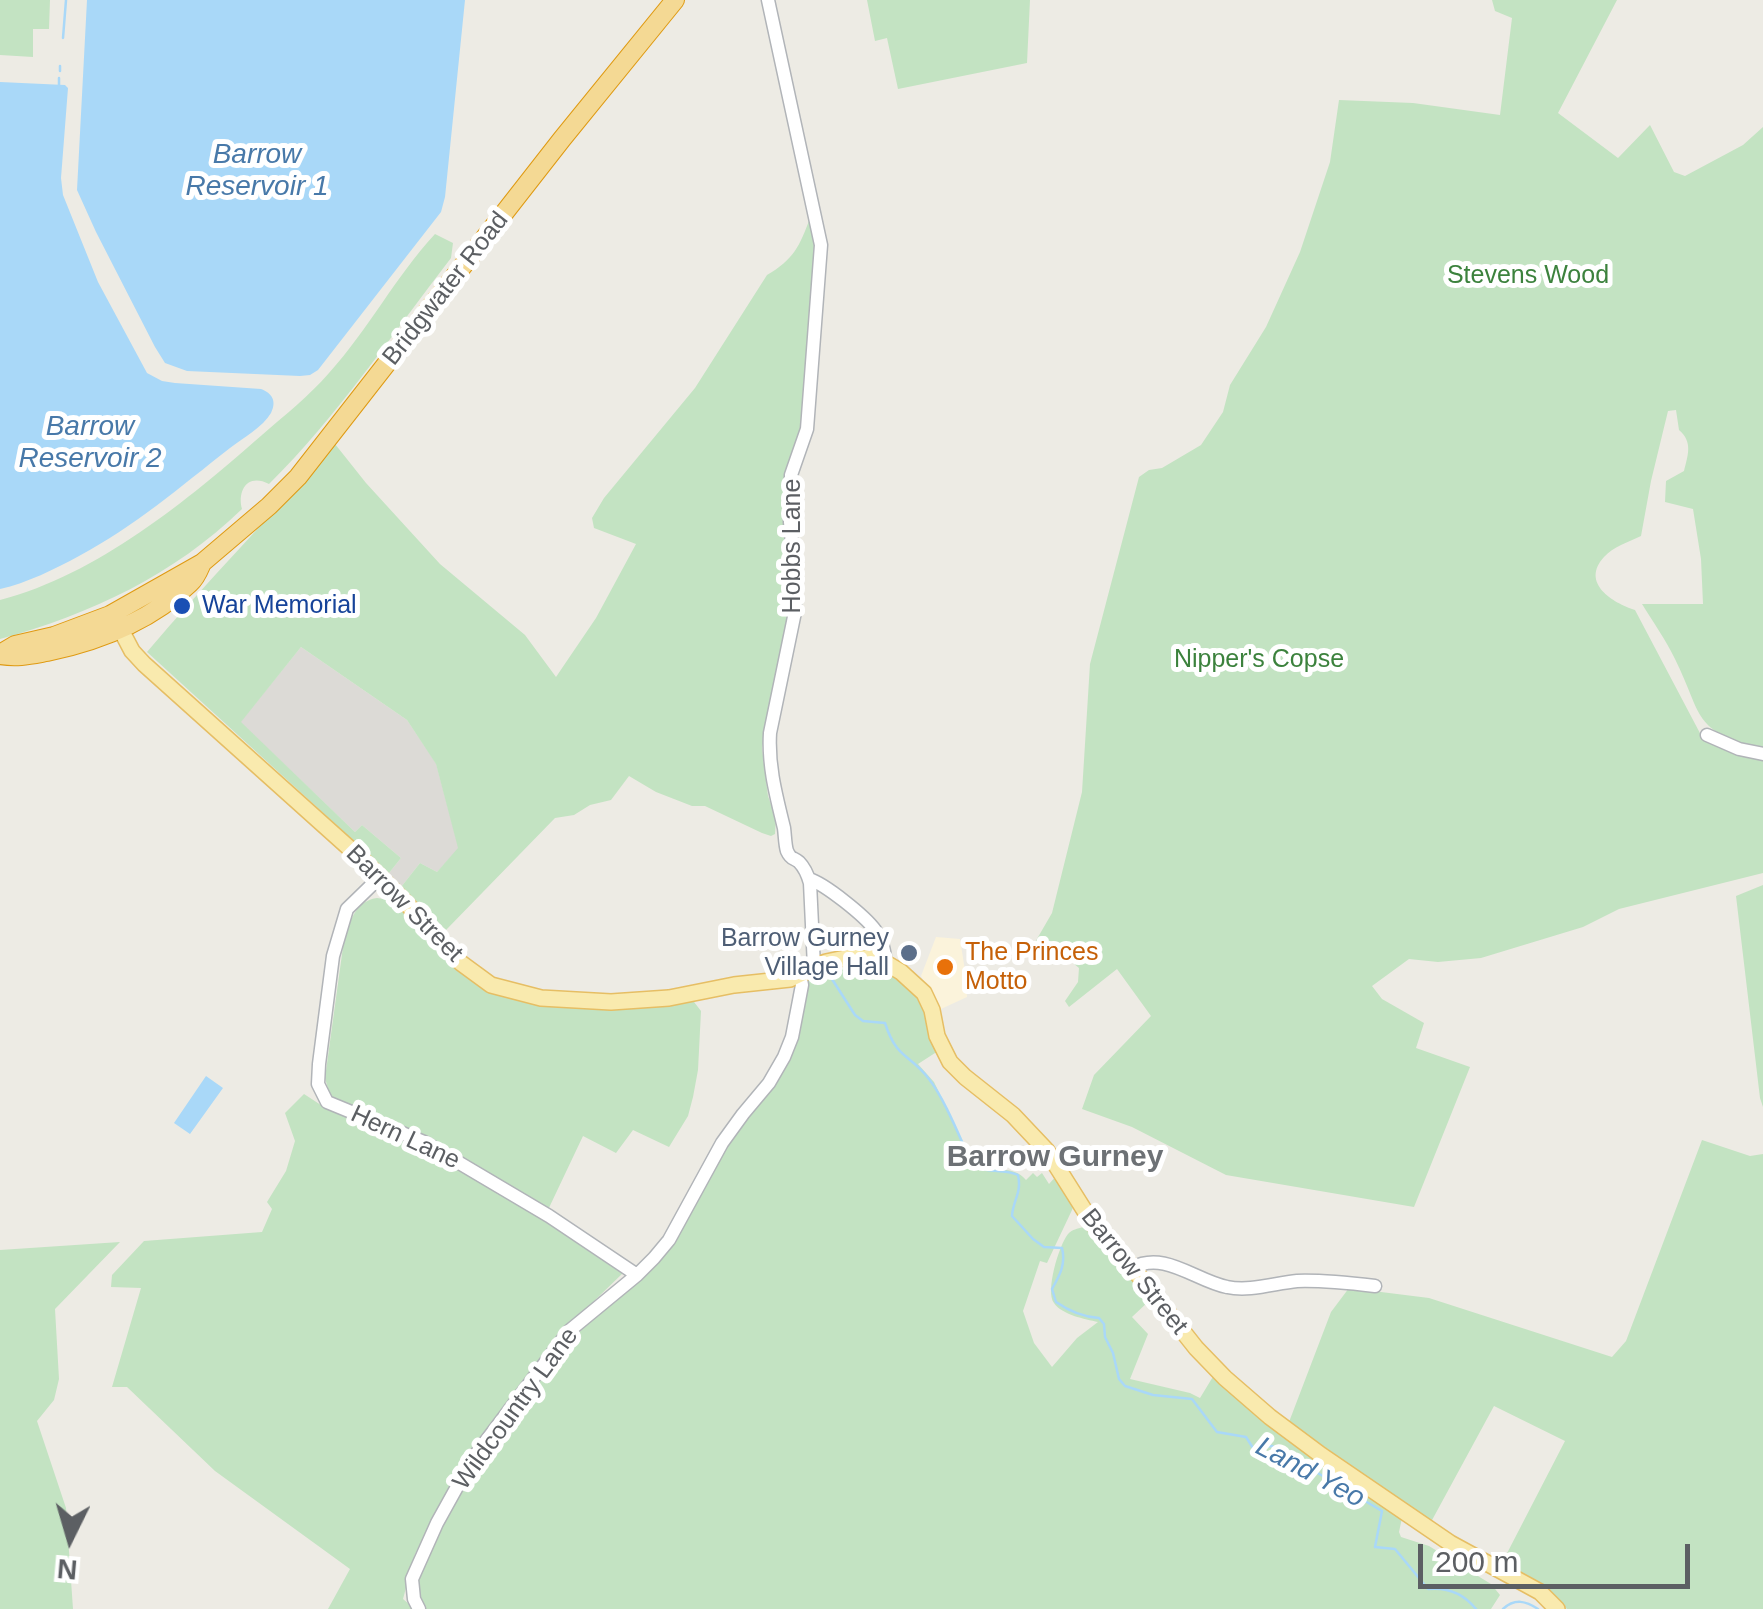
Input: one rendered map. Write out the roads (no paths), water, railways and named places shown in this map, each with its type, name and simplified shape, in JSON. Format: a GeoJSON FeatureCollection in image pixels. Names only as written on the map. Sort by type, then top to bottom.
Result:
{"type":"FeatureCollection","features":[{"type":"Feature","properties":{"kind":"highway","name":"Bridgwater Road"},"geometry":{"type":"LineString","coordinates":[[0,655],[15,646],[77,628],[126,608],[194,567],[269,506],[298,476],[674,0]]}},
{"type":"Feature","properties":{"kind":"highway","name":"Bridgwater Road"},"geometry":{"type":"LineString","coordinates":[[0,655],[15,658],[50,651],[121,630],[193,580],[194,567]]}},
{"type":"Feature","properties":{"kind":"highway"},"geometry":{"type":"LineString","coordinates":[[77,628],[89,618],[194,567]]}},
{"type":"Feature","properties":{"kind":"highway"},"geometry":{"type":"LineString","coordinates":[[121,630],[126,608]]}},
{"type":"Feature","properties":{"kind":"highway"},"geometry":{"type":"LineString","coordinates":[[77,628],[108,622],[121,630]]}},
{"type":"Feature","properties":{"kind":"main road","name":"Barrow Street"},"geometry":{"type":"LineString","coordinates":[[121,630],[144,664],[380,876],[461,963],[491,985],[581,1002],[653,1000],[790,979],[837,959],[861,956],[886,962],[924,993],[950,1062],[1047,1151],[1093,1224],[1225,1378],[1270,1417],[1428,1528],[1540,1592],[1557,1609]]}},
{"type":"Feature","properties":{"kind":"street","name":"Hobbs Lane"},"geometry":{"type":"LineString","coordinates":[[768,0],[820,245],[807,429],[791,475],[795,612],[769,751],[770,776],[786,850],[800,863],[809,880],[807,971]]}},
{"type":"Feature","properties":{"kind":"street"},"geometry":{"type":"LineString","coordinates":[[1707,734],[1763,754]]}},
{"type":"Feature","properties":{"kind":"street","name":"Hern Lane"},"geometry":{"type":"LineString","coordinates":[[380,876],[347,909],[333,956],[318,1064],[318,1084],[327,1102],[424,1142],[549,1216],[636,1275]]}},
{"type":"Feature","properties":{"kind":"street"},"geometry":{"type":"LineString","coordinates":[[809,880],[828,888],[878,933],[886,962]]}},
{"type":"Feature","properties":{"kind":"street","name":"Wildcountry Lane"},"geometry":{"type":"LineString","coordinates":[[418,1609],[412,1579],[473,1458],[569,1330],[636,1275],[669,1240],[722,1143],[784,1058],[807,971]]}},
{"type":"Feature","properties":{"kind":"street"},"geometry":{"type":"LineString","coordinates":[[1132,1268],[1148,1262],[1165,1264],[1236,1288],[1312,1280],[1375,1286]]}},
{"type":"Feature","properties":{"kind":"water","name":"Barrow Reservoir 1"},"geometry":{"type":"Polygon","coordinates":[[[87,0],[465,0],[441,212],[318,370],[310,375],[187,371],[165,363],[155,347],[77,190],[87,0]]]}},
{"type":"Feature","properties":{"kind":"water","name":"Barrow Reservoir 2"},"geometry":{"type":"Polygon","coordinates":[[[0,82],[68,88],[63,195],[98,282],[147,373],[175,383],[261,389],[271,395],[274,405],[258,428],[119,532],[51,571],[0,589],[0,82]]]}},
{"type":"Feature","properties":{"kind":"water"},"geometry":{"type":"Polygon","coordinates":[[[206,1076],[223,1088],[190,1134],[174,1123],[206,1076]]]}},
{"type":"Feature","properties":{"kind":"waterway"},"geometry":{"type":"LineString","coordinates":[[63,38],[66,0]]}},
{"type":"Feature","properties":{"kind":"waterway"},"geometry":{"type":"LineString","coordinates":[[60,66],[60,71]]}},
{"type":"Feature","properties":{"kind":"waterway"},"geometry":{"type":"LineString","coordinates":[[59,78],[59,85]]}},
{"type":"Feature","properties":{"kind":"waterway","name":"Land Yeo"},"geometry":{"type":"LineString","coordinates":[[830,976],[855,1015],[863,1021],[885,1023],[899,1050],[929,1079],[973,1166],[1018,1175],[1012,1216],[1044,1247],[1062,1248],[1062,1269],[1052,1289],[1056,1302],[1076,1313],[1099,1318],[1104,1324],[1119,1379],[1125,1386],[1153,1395],[1192,1399],[1217,1432],[1246,1437],[1253,1448],[1272,1446],[1382,1511],[1375,1547],[1395,1549],[1428,1589],[1455,1593],[1476,1609]]}},
{"type":"Feature","properties":{"kind":"waterway","name":"Land Yeo"},"geometry":{"type":"LineString","coordinates":[[1503,1609],[1520,1602],[1538,1609]]}},
{"type":"Feature","properties":{"kind":"place","name":"War Memorial"},"geometry":{"type":"Point","coordinates":[182,606]}},
{"type":"Feature","properties":{"kind":"place","name":"Barrow Gurney Village Hall"},"geometry":{"type":"Point","coordinates":[909,953]}},
{"type":"Feature","properties":{"kind":"place","name":"The Princes Motto"},"geometry":{"type":"Point","coordinates":[945,967]}},
{"type":"Feature","properties":{"kind":"district","name":"Barrow Gurney"},"geometry":{"type":"Point","coordinates":[1055,1158]}},
{"type":"Feature","properties":{"kind":"park label","name":"Stevens Wood"},"geometry":{"type":"Point","coordinates":[1528,276]}},
{"type":"Feature","properties":{"kind":"park label","name":"Nipper's Copse"},"geometry":{"type":"Point","coordinates":[1259,660]}}]}
